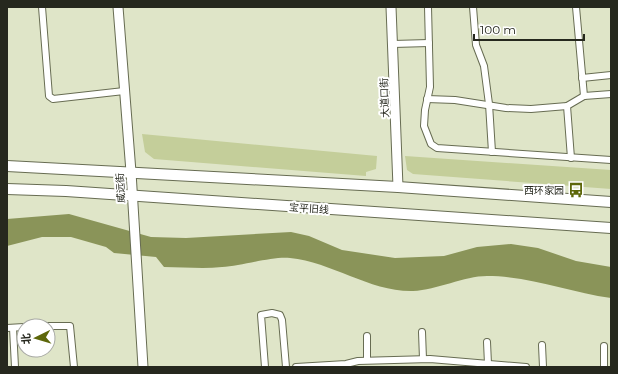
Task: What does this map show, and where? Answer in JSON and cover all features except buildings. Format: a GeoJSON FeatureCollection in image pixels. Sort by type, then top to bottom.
{"type":"FeatureCollection","features":[{"type":"Feature","properties":{"kind":"main road"},"geometry":{"type":"LineString","coordinates":[[7,166],[398,187],[611,202]]}},
{"type":"Feature","properties":{"kind":"main road","name":"宝平旧线"},"geometry":{"type":"LineString","coordinates":[[7,190],[132,196],[611,228]]}},
{"type":"Feature","properties":{"kind":"street"},"geometry":{"type":"LineString","coordinates":[[42,7],[49,96],[53,99],[124,91]]}},
{"type":"Feature","properties":{"kind":"street","name":"威远街"},"geometry":{"type":"LineString","coordinates":[[118,7],[131,172],[143,367]]}},
{"type":"Feature","properties":{"kind":"street","name":"大道口街"},"geometry":{"type":"LineString","coordinates":[[391,7],[398,187]]}},
{"type":"Feature","properties":{"kind":"street"},"geometry":{"type":"LineString","coordinates":[[428,7],[430,87],[424,126],[431,144],[437,148],[611,160]]}},
{"type":"Feature","properties":{"kind":"street"},"geometry":{"type":"LineString","coordinates":[[473,7],[476,45],[484,66],[490,104],[492,152]]}},
{"type":"Feature","properties":{"kind":"street"},"geometry":{"type":"LineString","coordinates":[[576,7],[584,96]]}},
{"type":"Feature","properties":{"kind":"street"},"geometry":{"type":"LineString","coordinates":[[393,44],[429,43]]}},
{"type":"Feature","properties":{"kind":"street"},"geometry":{"type":"LineString","coordinates":[[582,78],[611,75]]}},
{"type":"Feature","properties":{"kind":"street"},"geometry":{"type":"LineString","coordinates":[[427,99],[490,104],[506,108],[532,109],[567,106],[584,96],[611,94]]}},
{"type":"Feature","properties":{"kind":"street"},"geometry":{"type":"LineString","coordinates":[[567,106],[571,158]]}},
{"type":"Feature","properties":{"kind":"street"},"geometry":{"type":"LineString","coordinates":[[265,367],[261,315],[266,313],[280,315],[282,320],[286,367]]}},
{"type":"Feature","properties":{"kind":"street"},"geometry":{"type":"LineString","coordinates":[[56,326],[70,326],[74,367]]}},
{"type":"Feature","properties":{"kind":"street"},"geometry":{"type":"LineString","coordinates":[[10,328],[15,367]]}},
{"type":"Feature","properties":{"kind":"street"},"geometry":{"type":"LineString","coordinates":[[422,332],[423,359]]}},
{"type":"Feature","properties":{"kind":"street"},"geometry":{"type":"LineString","coordinates":[[367,336],[368,360]]}},
{"type":"Feature","properties":{"kind":"street"},"geometry":{"type":"LineString","coordinates":[[487,342],[488,364]]}},
{"type":"Feature","properties":{"kind":"street"},"geometry":{"type":"LineString","coordinates":[[542,345],[543,367]]}},
{"type":"Feature","properties":{"kind":"street"},"geometry":{"type":"LineString","coordinates":[[604,346],[604,367]]}},
{"type":"Feature","properties":{"kind":"street"},"geometry":{"type":"LineString","coordinates":[[296,367],[346,365],[368,360],[423,359],[473,365],[488,364],[526,367]]}},
{"type":"Feature","properties":{"kind":"shaded area"},"geometry":{"type":"Polygon","coordinates":[[[142,134],[377,156],[376,169],[366,172],[366,176],[154,159],[145,152],[142,134]]]}},
{"type":"Feature","properties":{"kind":"shaded area"},"geometry":{"type":"Polygon","coordinates":[[[405,156],[611,170],[611,189],[413,174],[407,170],[405,156]]]}},
{"type":"Feature","properties":{"kind":"shaded area"},"geometry":{"type":"Polygon","coordinates":[[[69,214],[151,237],[186,238],[291,232],[309,236],[342,250],[395,258],[444,256],[477,247],[511,244],[538,248],[576,261],[611,267],[611,298],[534,281],[487,276],[469,278],[422,290],[397,290],[366,282],[321,265],[290,258],[275,258],[215,268],[164,267],[156,257],[114,253],[106,247],[71,237],[42,237],[7,246],[7,219],[69,214]]]}},
{"type":"Feature","properties":{"kind":"place","name":"西环家园"},"geometry":{"type":"Point","coordinates":[576,190]}}]}
